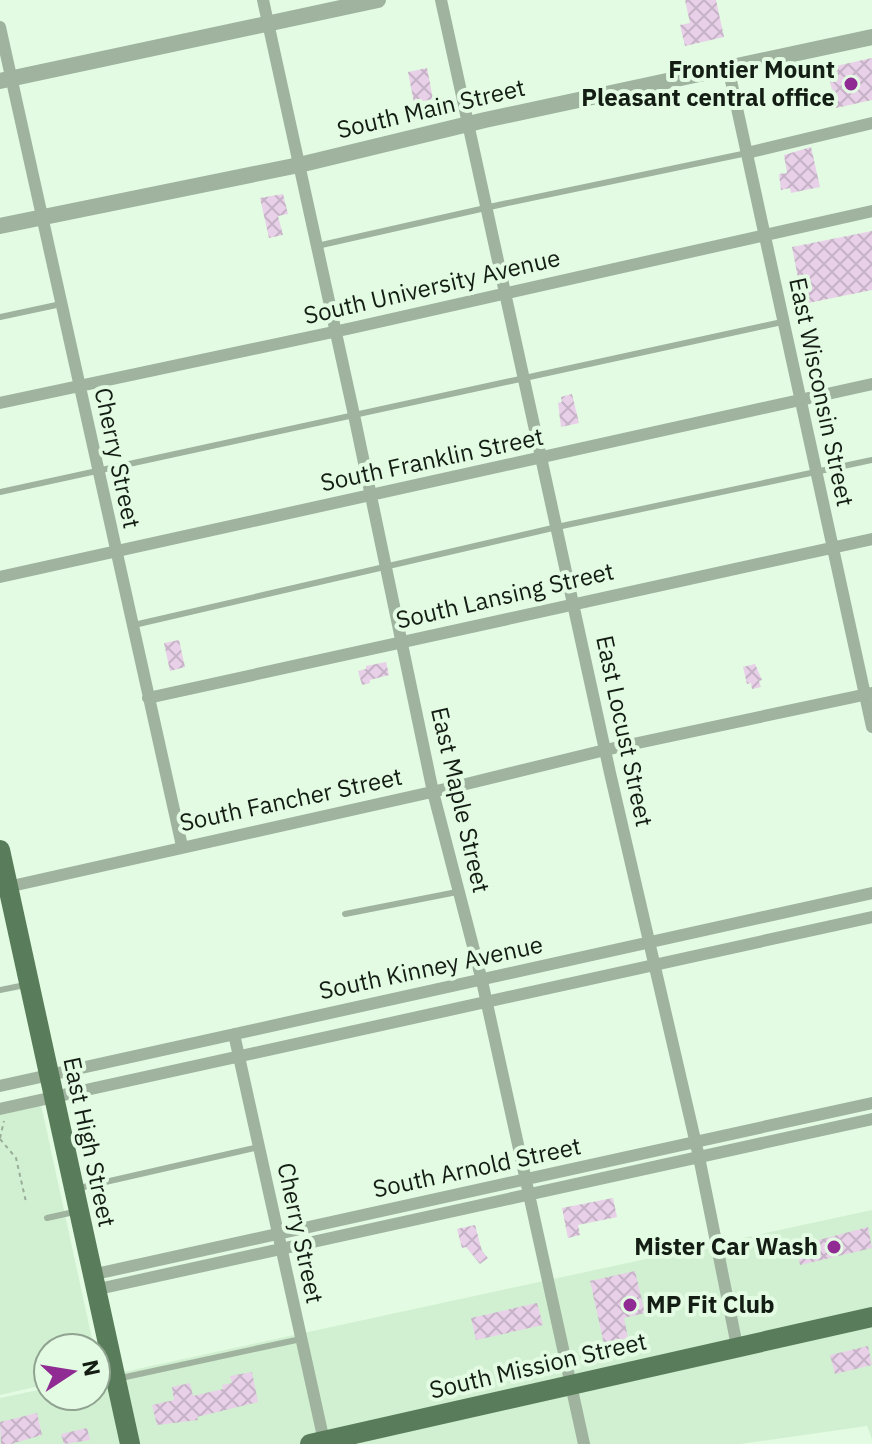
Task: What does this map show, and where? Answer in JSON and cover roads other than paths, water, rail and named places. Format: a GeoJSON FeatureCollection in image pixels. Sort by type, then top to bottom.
{"type":"FeatureCollection","features":[{"type":"Feature","properties":{"kind":"main road","name":"East High Street"},"geometry":{"type":"LineString","coordinates":[[0,850],[4,888],[130,1444]]}},
{"type":"Feature","properties":{"kind":"main road","name":"South Mission Street"},"geometry":{"type":"LineString","coordinates":[[317,1443],[872,1317]]}},
{"type":"Feature","properties":{"kind":"street","name":"East Maple Street"},"geometry":{"type":"LineString","coordinates":[[263,0],[433,792],[482,981],[584,1444]]}},
{"type":"Feature","properties":{"kind":"street"},"geometry":{"type":"LineString","coordinates":[[6,79],[378,0]]}},
{"type":"Feature","properties":{"kind":"street","name":"East Locust Street"},"geometry":{"type":"LineString","coordinates":[[441,0],[605,750],[699,1157],[737,1346]]}},
{"type":"Feature","properties":{"kind":"street","name":"Cherry Street"},"geometry":{"type":"LineString","coordinates":[[0,27],[6,79],[42,216],[182,846]]}},
{"type":"Feature","properties":{"kind":"street","name":"South Main Street"},"geometry":{"type":"LineString","coordinates":[[0,226],[299,165],[469,124],[872,37]]}},
{"type":"Feature","properties":{"kind":"street","name":"East Wisconsin Street"},"geometry":{"type":"LineString","coordinates":[[728,67],[832,548],[868,694],[872,727]]}},
{"type":"Feature","properties":{"kind":"street"},"geometry":{"type":"LineString","coordinates":[[747,153],[872,123]]}},
{"type":"Feature","properties":{"kind":"street","name":"South University Avenue"},"geometry":{"type":"LineString","coordinates":[[0,403],[872,211]]}},
{"type":"Feature","properties":{"kind":"street","name":"South Franklin Street"},"geometry":{"type":"LineString","coordinates":[[0,577],[872,384]]}},
{"type":"Feature","properties":{"kind":"street","name":"South Lansing Street"},"geometry":{"type":"LineString","coordinates":[[148,698],[872,539]]}},
{"type":"Feature","properties":{"kind":"street","name":"South Fancher Street"},"geometry":{"type":"LineString","coordinates":[[4,888],[433,792],[605,750],[868,694]]}},
{"type":"Feature","properties":{"kind":"street","name":"South Kinney Avenue"},"geometry":{"type":"LineString","coordinates":[[0,1086],[872,893]]}},
{"type":"Feature","properties":{"kind":"street","name":"South Kinney Avenue"},"geometry":{"type":"LineString","coordinates":[[2,1114],[52,1097],[872,917]]}},
{"type":"Feature","properties":{"kind":"street","name":"Cherry Street"},"geometry":{"type":"LineString","coordinates":[[234,1034],[283,1249],[317,1443]]}},
{"type":"Feature","properties":{"kind":"street","name":"South Arnold Street"},"geometry":{"type":"LineString","coordinates":[[93,1282],[279,1233],[872,1103]]}},
{"type":"Feature","properties":{"kind":"street","name":"South Arnold Street"},"geometry":{"type":"LineString","coordinates":[[93,1282],[283,1249],[872,1119]]}},
{"type":"Feature","properties":{"kind":"lane"},"geometry":{"type":"LineString","coordinates":[[316,246],[747,153]]}},
{"type":"Feature","properties":{"kind":"lane"},"geometry":{"type":"LineString","coordinates":[[0,317],[61,304]]}},
{"type":"Feature","properties":{"kind":"lane"},"geometry":{"type":"LineString","coordinates":[[0,492],[784,322]]}},
{"type":"Feature","properties":{"kind":"lane"},"geometry":{"type":"LineString","coordinates":[[131,625],[557,527],[872,460]]}},
{"type":"Feature","properties":{"kind":"lane"},"geometry":{"type":"LineString","coordinates":[[345,914],[457,892]]}},
{"type":"Feature","properties":{"kind":"lane"},"geometry":{"type":"LineString","coordinates":[[0,990],[28,984]]}},
{"type":"Feature","properties":{"kind":"lane"},"geometry":{"type":"LineString","coordinates":[[73,1189],[259,1147]]}},
{"type":"Feature","properties":{"kind":"lane"},"geometry":{"type":"LineString","coordinates":[[47,1218],[78,1212]]}},
{"type":"Feature","properties":{"kind":"lane"},"geometry":{"type":"LineString","coordinates":[[115,1379],[301,1339]]}},
{"type":"Feature","properties":{"kind":"place","name":"Frontier Mount Pleasant central office"},"geometry":{"type":"Point","coordinates":[851,84]}},
{"type":"Feature","properties":{"kind":"place","name":"Mister Car Wash"},"geometry":{"type":"Point","coordinates":[834,1247]}},
{"type":"Feature","properties":{"kind":"place","name":"MP Fit Club"},"geometry":{"type":"Point","coordinates":[630,1305]}}]}
